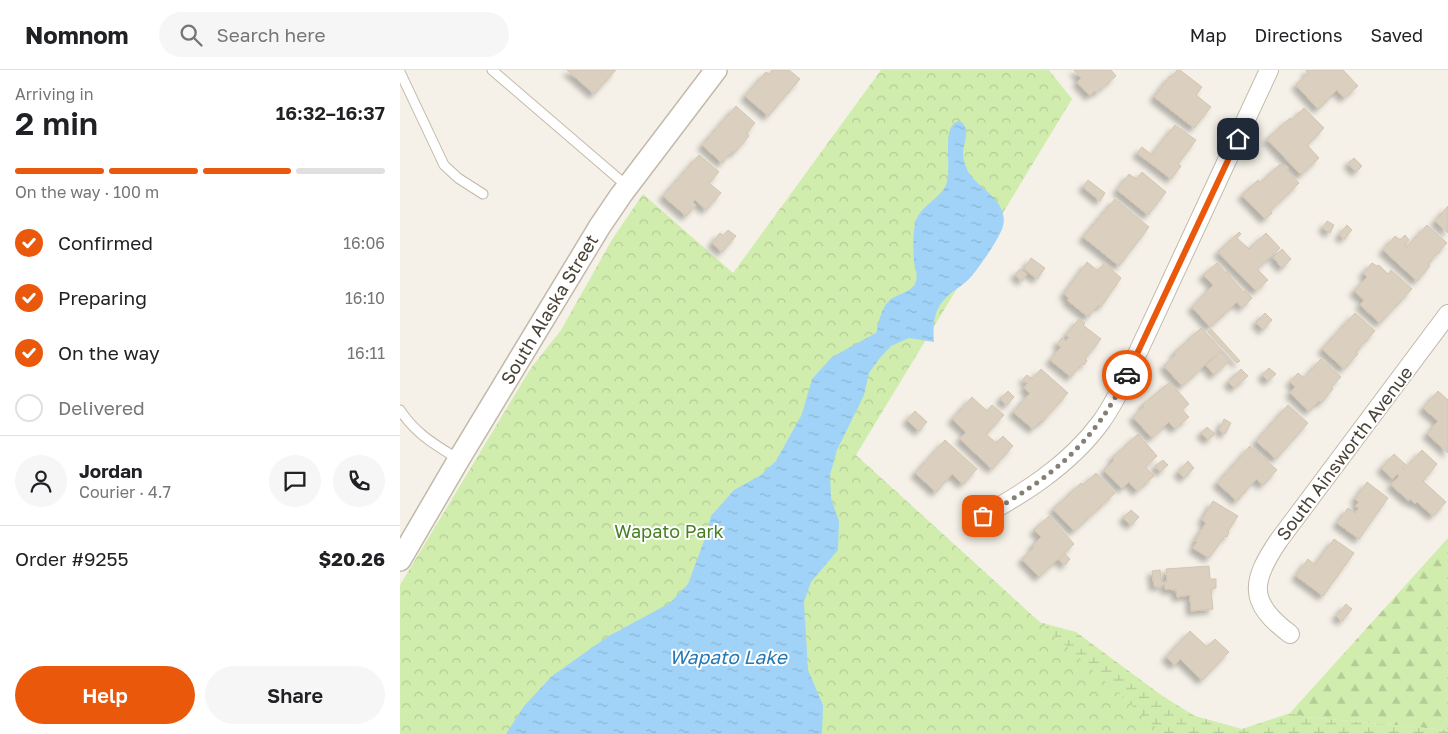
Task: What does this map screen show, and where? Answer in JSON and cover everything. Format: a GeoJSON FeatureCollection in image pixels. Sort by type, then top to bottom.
{"type":"FeatureCollection","features":[{"type":"Feature","properties":{"kind":"street","name":"South Alaska Street"},"geometry":{"type":"LineString","coordinates":[[400,560],[409,539],[600,226],[627,186],[716,70]]}},
{"type":"Feature","properties":{"kind":"street"},"geometry":{"type":"LineString","coordinates":[[974,521],[1015,498],[1050,473],[1090,436],[1110,409],[1137,356],[1269,70]]}},
{"type":"Feature","properties":{"kind":"street","name":"South Ainsworth Avenue"},"geometry":{"type":"LineString","coordinates":[[1290,634],[1268,615],[1259,599],[1258,579],[1269,555],[1448,314]]}},
{"type":"Feature","properties":{"kind":"lane"},"geometry":{"type":"LineString","coordinates":[[492,70],[627,186]]}},
{"type":"Feature","properties":{"kind":"lane"},"geometry":{"type":"LineString","coordinates":[[400,72],[444,165],[458,178],[483,194]]}},
{"type":"Feature","properties":{"kind":"lane"},"geometry":{"type":"LineString","coordinates":[[400,410],[410,425],[430,442],[459,459]]}},
{"type":"Feature","properties":{"kind":"green space","name":"Wapato Park"},"geometry":{"type":"Polygon","coordinates":[[[881,70],[1049,70],[1072,99],[856,455],[1163,734],[400,734],[400,585],[531,368],[561,330],[613,238],[643,194],[733,273],[881,70]]]}},
{"type":"Feature","properties":{"kind":"green space"},"geometry":{"type":"Polygon","coordinates":[[[1448,538],[1448,730],[1306,717],[1290,713],[1448,538]]]}},
{"type":"Feature","properties":{"kind":"green space"},"geometry":{"type":"Polygon","coordinates":[[[1039,622],[1076,632],[1164,697],[1195,716],[1242,729],[1290,713],[1306,717],[1448,730],[1448,734],[1122,734],[1039,622]]]}},
{"type":"Feature","properties":{"kind":"water","name":"Wapato Lake"},"geometry":{"type":"Polygon","coordinates":[[[959,121],[963,124],[966,131],[963,152],[969,174],[996,200],[1003,214],[1004,222],[993,246],[972,276],[940,305],[935,318],[934,342],[909,338],[891,346],[879,359],[869,373],[864,395],[837,450],[830,475],[831,498],[839,521],[838,550],[811,582],[804,602],[808,670],[823,705],[822,734],[506,734],[524,706],[552,676],[607,637],[670,603],[688,584],[711,516],[734,490],[761,475],[776,461],[802,414],[812,379],[832,357],[876,333],[886,304],[892,298],[912,288],[917,277],[913,253],[915,224],[921,212],[939,195],[946,185],[948,178],[948,139],[953,124],[959,121]]]}},
{"type":"Feature","properties":{"kind":"building"},"geometry":{"type":"Polygon","coordinates":[[[567,70],[616,70],[594,94],[567,70]]]}},
{"type":"Feature","properties":{"kind":"building"},"geometry":{"type":"Polygon","coordinates":[[[772,70],[789,70],[800,79],[768,116],[745,96],[766,72],[769,74],[772,70]]]}},
{"type":"Feature","properties":{"kind":"building"},"geometry":{"type":"Polygon","coordinates":[[[1074,70],[1111,70],[1116,76],[1090,96],[1077,82],[1081,78],[1074,70]]]}},
{"type":"Feature","properties":{"kind":"building"},"geometry":{"type":"Polygon","coordinates":[[[1177,70],[1180,70],[1202,87],[1196,95],[1211,107],[1194,128],[1154,97],[1177,70]]]}},
{"type":"Feature","properties":{"kind":"building"},"geometry":{"type":"Polygon","coordinates":[[[1307,70],[1343,70],[1358,86],[1344,98],[1337,90],[1318,109],[1296,85],[1308,74],[1307,70]]]}},
{"type":"Feature","properties":{"kind":"building"},"geometry":{"type":"Polygon","coordinates":[[[736,106],[755,123],[747,133],[749,136],[722,163],[702,145],[736,106]]]}},
{"type":"Feature","properties":{"kind":"building"},"geometry":{"type":"Polygon","coordinates":[[[1304,108],[1324,128],[1307,145],[1319,158],[1301,175],[1267,139],[1304,108]]]}},
{"type":"Feature","properties":{"kind":"building"},"geometry":{"type":"Polygon","coordinates":[[[1175,125],[1196,140],[1178,164],[1181,166],[1171,179],[1137,153],[1142,147],[1152,155],[1175,125]]]}},
{"type":"Feature","properties":{"kind":"building"},"geometry":{"type":"Polygon","coordinates":[[[699,155],[719,172],[709,183],[721,193],[706,210],[695,200],[693,202],[696,205],[686,216],[663,196],[699,155]]]}},
{"type":"Feature","properties":{"kind":"building"},"geometry":{"type":"Polygon","coordinates":[[[1354,158],[1362,166],[1356,172],[1348,163],[1354,158]]]}},
{"type":"Feature","properties":{"kind":"building"},"geometry":{"type":"Polygon","coordinates":[[[1280,164],[1283,167],[1286,165],[1289,168],[1287,170],[1299,183],[1270,211],[1272,213],[1265,219],[1242,195],[1258,180],[1260,183],[1280,164]]]}},
{"type":"Feature","properties":{"kind":"building"},"geometry":{"type":"Polygon","coordinates":[[[1142,172],[1166,192],[1148,215],[1117,190],[1129,174],[1136,179],[1142,172]]]}},
{"type":"Feature","properties":{"kind":"building"},"geometry":{"type":"Polygon","coordinates":[[[1088,180],[1105,193],[1100,201],[1083,187],[1088,180]]]}},
{"type":"Feature","properties":{"kind":"building"},"geometry":{"type":"Polygon","coordinates":[[[1115,199],[1149,227],[1119,266],[1083,237],[1115,199]]]}},
{"type":"Feature","properties":{"kind":"building"},"geometry":{"type":"Polygon","coordinates":[[[1448,206],[1448,233],[1435,221],[1448,206]]]}},
{"type":"Feature","properties":{"kind":"building"},"geometry":{"type":"Polygon","coordinates":[[[1327,221],[1334,225],[1330,233],[1323,228],[1327,221]]]}},
{"type":"Feature","properties":{"kind":"building"},"geometry":{"type":"Polygon","coordinates":[[[1347,225],[1352,230],[1344,239],[1339,235],[1347,225]]]}},
{"type":"Feature","properties":{"kind":"building"},"geometry":{"type":"Polygon","coordinates":[[[1427,225],[1447,243],[1428,264],[1430,266],[1417,281],[1383,250],[1395,236],[1400,240],[1405,235],[1409,240],[1405,245],[1407,247],[1427,225]]]}},
{"type":"Feature","properties":{"kind":"building"},"geometry":{"type":"Polygon","coordinates":[[[728,230],[736,236],[722,252],[712,243],[720,233],[723,236],[728,230]]]}},
{"type":"Feature","properties":{"kind":"building"},"geometry":{"type":"Polygon","coordinates":[[[1239,232],[1241,234],[1237,238],[1249,249],[1266,233],[1280,248],[1257,269],[1268,280],[1256,291],[1218,252],[1239,232]]]}},
{"type":"Feature","properties":{"kind":"building"},"geometry":{"type":"Polygon","coordinates":[[[1282,249],[1291,259],[1282,268],[1273,257],[1282,249]]]}},
{"type":"Feature","properties":{"kind":"building"},"geometry":{"type":"Polygon","coordinates":[[[1031,258],[1045,268],[1037,279],[1024,269],[1031,258]]]}},
{"type":"Feature","properties":{"kind":"building"},"geometry":{"type":"Polygon","coordinates":[[[1087,262],[1098,271],[1104,263],[1121,278],[1101,307],[1098,305],[1088,317],[1067,300],[1069,298],[1064,294],[1087,262]]]}},
{"type":"Feature","properties":{"kind":"building"},"geometry":{"type":"Polygon","coordinates":[[[1217,263],[1252,298],[1242,308],[1237,302],[1210,327],[1192,307],[1213,285],[1203,275],[1217,263]]]}},
{"type":"Feature","properties":{"kind":"building"},"geometry":{"type":"Polygon","coordinates":[[[1372,263],[1377,266],[1379,265],[1388,274],[1391,270],[1412,289],[1380,323],[1360,305],[1364,300],[1354,291],[1367,277],[1363,273],[1372,263]]]}},
{"type":"Feature","properties":{"kind":"building"},"geometry":{"type":"Polygon","coordinates":[[[1020,269],[1027,274],[1022,281],[1015,275],[1020,269]]]}},
{"type":"Feature","properties":{"kind":"building"},"geometry":{"type":"Polygon","coordinates":[[[1265,313],[1272,320],[1263,330],[1256,322],[1265,313]]]}},
{"type":"Feature","properties":{"kind":"building"},"geometry":{"type":"Polygon","coordinates":[[[1355,313],[1375,331],[1344,369],[1322,349],[1355,313]]]}},
{"type":"Feature","properties":{"kind":"building"},"geometry":{"type":"Polygon","coordinates":[[[1079,319],[1085,323],[1083,325],[1101,339],[1085,359],[1087,361],[1084,365],[1082,363],[1071,377],[1050,360],[1061,347],[1057,344],[1062,338],[1066,341],[1069,337],[1066,335],[1079,319]]]}},
{"type":"Feature","properties":{"kind":"building"},"geometry":{"type":"Polygon","coordinates":[[[1201,328],[1221,350],[1182,386],[1164,366],[1176,355],[1174,353],[1201,328]]]}},
{"type":"Feature","properties":{"kind":"building"},"geometry":{"type":"Polygon","coordinates":[[[1211,329],[1240,361],[1237,363],[1208,332],[1211,329]]]}},
{"type":"Feature","properties":{"kind":"building"},"geometry":{"type":"Polygon","coordinates":[[[1221,352],[1229,361],[1214,375],[1206,365],[1221,352]]]}},
{"type":"Feature","properties":{"kind":"building"},"geometry":{"type":"Polygon","coordinates":[[[1321,359],[1341,377],[1331,387],[1333,389],[1321,403],[1319,401],[1309,411],[1290,393],[1295,387],[1290,382],[1298,373],[1304,378],[1321,359]]]}},
{"type":"Feature","properties":{"kind":"building"},"geometry":{"type":"Polygon","coordinates":[[[1269,368],[1276,374],[1268,381],[1262,375],[1269,368]]]}},
{"type":"Feature","properties":{"kind":"building"},"geometry":{"type":"Polygon","coordinates":[[[1041,369],[1068,393],[1042,422],[1033,429],[1013,412],[1030,393],[1024,388],[1028,383],[1023,379],[1027,375],[1032,379],[1041,369]]]}},
{"type":"Feature","properties":{"kind":"building"},"geometry":{"type":"Polygon","coordinates":[[[1241,369],[1248,376],[1234,388],[1228,382],[1241,369]]]}},
{"type":"Feature","properties":{"kind":"building"},"geometry":{"type":"Polygon","coordinates":[[[1170,382],[1189,404],[1182,410],[1189,417],[1175,429],[1169,422],[1152,438],[1133,417],[1144,407],[1142,405],[1170,382]]]}},
{"type":"Feature","properties":{"kind":"building"},"geometry":{"type":"Polygon","coordinates":[[[1008,391],[1014,397],[1007,405],[1000,399],[1008,391]]]}},
{"type":"Feature","properties":{"kind":"building"},"geometry":{"type":"Polygon","coordinates":[[[1438,391],[1448,400],[1448,453],[1427,434],[1438,421],[1423,408],[1438,391]]]}},
{"type":"Feature","properties":{"kind":"building"},"geometry":{"type":"Polygon","coordinates":[[[972,397],[987,411],[992,405],[1004,415],[986,434],[996,443],[1003,436],[1013,446],[992,469],[960,439],[966,432],[952,419],[972,397]]]}},
{"type":"Feature","properties":{"kind":"building"},"geometry":{"type":"Polygon","coordinates":[[[1288,405],[1308,423],[1276,459],[1256,441],[1288,405]]]}},
{"type":"Feature","properties":{"kind":"building"},"geometry":{"type":"Polygon","coordinates":[[[915,411],[927,422],[919,431],[907,420],[915,411]]]}},
{"type":"Feature","properties":{"kind":"building"},"geometry":{"type":"Polygon","coordinates":[[[1224,419],[1231,423],[1225,434],[1219,430],[1224,419]]]}},
{"type":"Feature","properties":{"kind":"building"},"geometry":{"type":"Polygon","coordinates":[[[1207,427],[1215,434],[1208,440],[1201,433],[1207,427]]]}},
{"type":"Feature","properties":{"kind":"building"},"geometry":{"type":"Polygon","coordinates":[[[1138,434],[1157,456],[1145,467],[1154,476],[1137,491],[1129,482],[1122,489],[1104,470],[1114,460],[1112,458],[1138,434]]]}},
{"type":"Feature","properties":{"kind":"building"},"geometry":{"type":"Polygon","coordinates":[[[945,440],[977,469],[963,484],[952,474],[936,492],[915,473],[945,440]]]}},
{"type":"Feature","properties":{"kind":"building"},"geometry":{"type":"Polygon","coordinates":[[[1250,446],[1277,470],[1263,485],[1256,479],[1237,501],[1217,483],[1250,446]]]}},
{"type":"Feature","properties":{"kind":"building"},"geometry":{"type":"Polygon","coordinates":[[[1422,450],[1437,464],[1423,481],[1446,502],[1433,516],[1417,502],[1415,504],[1410,499],[1409,501],[1391,485],[1399,476],[1397,474],[1393,479],[1381,468],[1394,454],[1406,465],[1403,468],[1404,470],[1422,450]]]}},
{"type":"Feature","properties":{"kind":"building"},"geometry":{"type":"Polygon","coordinates":[[[1163,460],[1168,465],[1160,472],[1155,466],[1163,460]]]}},
{"type":"Feature","properties":{"kind":"building"},"geometry":{"type":"Polygon","coordinates":[[[1188,461],[1194,468],[1184,478],[1178,472],[1188,461]]]}},
{"type":"Feature","properties":{"kind":"building"},"geometry":{"type":"Polygon","coordinates":[[[1096,473],[1115,493],[1074,531],[1053,509],[1081,483],[1083,485],[1096,473]]]}},
{"type":"Feature","properties":{"kind":"building"},"geometry":{"type":"Polygon","coordinates":[[[1367,482],[1388,498],[1359,539],[1337,523],[1348,508],[1355,513],[1359,508],[1355,506],[1359,502],[1355,499],[1367,482]]]}},
{"type":"Feature","properties":{"kind":"building"},"geometry":{"type":"Polygon","coordinates":[[[1213,501],[1238,516],[1228,531],[1227,537],[1225,536],[1209,558],[1193,548],[1206,523],[1202,520],[1213,501]]]}},
{"type":"Feature","properties":{"kind":"building"},"geometry":{"type":"Polygon","coordinates":[[[1131,510],[1139,517],[1131,525],[1123,518],[1131,510]]]}},
{"type":"Feature","properties":{"kind":"building"},"geometry":{"type":"Polygon","coordinates":[[[1049,516],[1074,544],[1039,577],[1022,559],[1034,548],[1032,546],[1041,537],[1034,530],[1049,516]]]}},
{"type":"Feature","properties":{"kind":"building"},"geometry":{"type":"Polygon","coordinates":[[[1334,539],[1354,553],[1323,596],[1296,576],[1308,559],[1315,565],[1334,539]]]}},
{"type":"Feature","properties":{"kind":"building"},"geometry":{"type":"Polygon","coordinates":[[[1065,554],[1070,559],[1065,565],[1059,560],[1065,554]]]}},
{"type":"Feature","properties":{"kind":"building"},"geometry":{"type":"Polygon","coordinates":[[[1209,566],[1210,579],[1216,579],[1216,588],[1211,589],[1213,609],[1191,611],[1190,595],[1177,597],[1176,590],[1165,589],[1164,582],[1167,582],[1166,569],[1209,566]]]}},
{"type":"Feature","properties":{"kind":"building"},"geometry":{"type":"Polygon","coordinates":[[[1160,570],[1162,586],[1154,586],[1152,571],[1160,570]]]}},
{"type":"Feature","properties":{"kind":"building"},"geometry":{"type":"Polygon","coordinates":[[[1346,604],[1352,609],[1342,621],[1336,616],[1346,604]]]}},
{"type":"Feature","properties":{"kind":"building"},"geometry":{"type":"Polygon","coordinates":[[[1190,631],[1207,647],[1215,639],[1229,652],[1202,680],[1180,659],[1175,665],[1166,657],[1190,631]]]}},
{"type":"Feature","properties":{"kind":"way so far"},"geometry":{"type":"LineString","coordinates":[[983,516],[1015,498],[1068,458],[1101,422],[1110,409],[1127,375]]}},
{"type":"Feature","properties":{"kind":"route"},"geometry":{"type":"LineString","coordinates":[[1127,375],[1238,139]]}}]}
